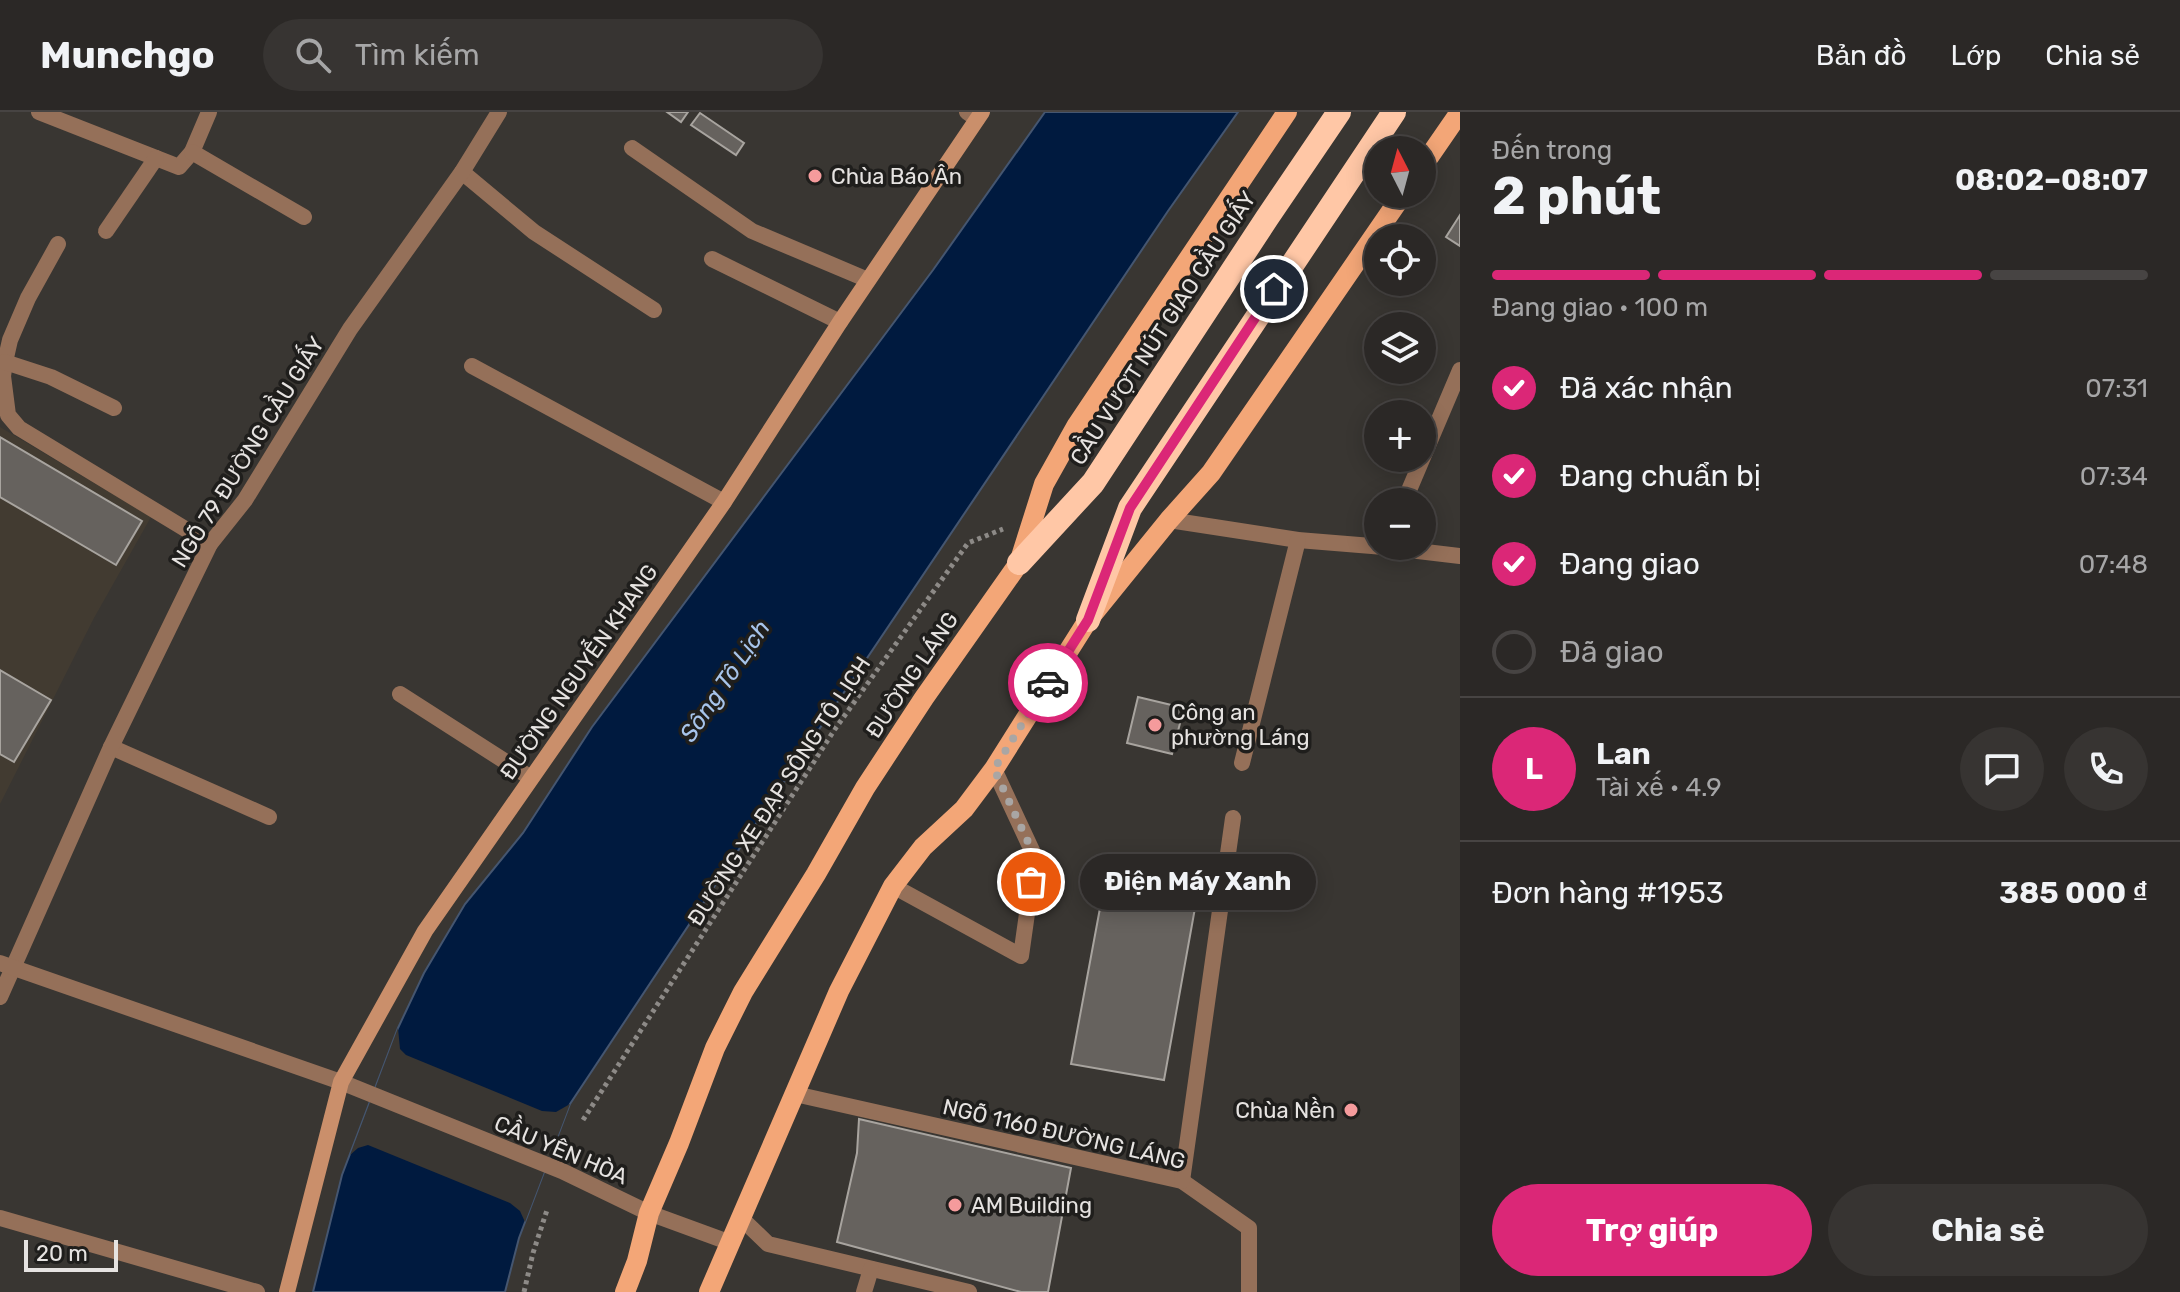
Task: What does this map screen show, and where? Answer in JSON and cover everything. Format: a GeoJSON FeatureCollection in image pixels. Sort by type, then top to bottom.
{"type":"FeatureCollection","features":[{"type":"Feature","properties":{"kind":"highway","name":"CẦU VƯỢT NÚT GIAO CẦU GIẤY"},"geometry":{"type":"LineString","coordinates":[[1019,563],[1093,483],[1339,112]]}},
{"type":"Feature","properties":{"kind":"highway"},"geometry":{"type":"LineString","coordinates":[[1088,620],[1130,508],[1394,112]]}},
{"type":"Feature","properties":{"kind":"main road","name":"ĐƯỜNG LÁNG"},"geometry":{"type":"LineString","coordinates":[[625,1292],[637,1261],[649,1213],[715,1048],[743,992],[865,788],[1019,563],[1044,484],[1077,425],[1287,112]]}},
{"type":"Feature","properties":{"kind":"main road"},"geometry":{"type":"LineString","coordinates":[[1436,147],[1460,112]]}},
{"type":"Feature","properties":{"kind":"main road","name":"ĐƯỜNG NGUYỄN KHANG"},"geometry":{"type":"LineString","coordinates":[[287,1292],[341,1082],[425,931],[724,502],[975,114]]}},
{"type":"Feature","properties":{"kind":"main road"},"geometry":{"type":"LineString","coordinates":[[709,1292],[839,991],[893,886],[923,847],[964,809],[994,769],[1088,620],[1211,473],[1393,208]]}},
{"type":"Feature","properties":{"kind":"street"},"geometry":{"type":"LineString","coordinates":[[39,112],[179,167],[192,152],[209,112]]}},
{"type":"Feature","properties":{"kind":"street","name":"NGÕ 79 ĐƯỜNG CẦU GIẤY"},"geometry":{"type":"LineString","coordinates":[[0,997],[7,966],[210,544],[245,500],[350,329],[462,172],[499,112]]}},
{"type":"Feature","properties":{"kind":"street"},"geometry":{"type":"LineString","coordinates":[[632,148],[752,231],[868,280]]}},
{"type":"Feature","properties":{"kind":"street"},"geometry":{"type":"LineString","coordinates":[[192,152],[304,217]]}},
{"type":"Feature","properties":{"kind":"street"},"geometry":{"type":"LineString","coordinates":[[106,231],[156,158]]}},
{"type":"Feature","properties":{"kind":"street"},"geometry":{"type":"LineString","coordinates":[[462,172],[534,232],[654,310]]}},
{"type":"Feature","properties":{"kind":"street"},"geometry":{"type":"LineString","coordinates":[[58,244],[5,338],[3,376],[8,415],[19,428],[210,544]]}},
{"type":"Feature","properties":{"kind":"street"},"geometry":{"type":"LineString","coordinates":[[712,259],[840,322]]}},
{"type":"Feature","properties":{"kind":"street"},"geometry":{"type":"LineString","coordinates":[[5,362],[51,377],[114,408]]}},
{"type":"Feature","properties":{"kind":"street"},"geometry":{"type":"LineString","coordinates":[[472,366],[724,502]]}},
{"type":"Feature","properties":{"kind":"street"},"geometry":{"type":"LineString","coordinates":[[1410,488],[1460,370]]}},
{"type":"Feature","properties":{"kind":"street"},"geometry":{"type":"LineString","coordinates":[[1169,520],[1298,540],[1364,545]]}},
{"type":"Feature","properties":{"kind":"street"},"geometry":{"type":"LineString","coordinates":[[1242,763],[1298,540]]}},
{"type":"Feature","properties":{"kind":"street"},"geometry":{"type":"LineString","coordinates":[[1436,553],[1460,556]]}},
{"type":"Feature","properties":{"kind":"street"},"geometry":{"type":"LineString","coordinates":[[400,694],[531,778]]}},
{"type":"Feature","properties":{"kind":"street"},"geometry":{"type":"LineString","coordinates":[[111,747],[269,817]]}},
{"type":"Feature","properties":{"kind":"street"},"geometry":{"type":"LineString","coordinates":[[893,886],[1021,956],[1035,857],[994,769]]}},
{"type":"Feature","properties":{"kind":"street"},"geometry":{"type":"LineString","coordinates":[[1182,1181],[1233,818]]}},
{"type":"Feature","properties":{"kind":"street","name":"CẦU YÊN HÒA"},"geometry":{"type":"LineString","coordinates":[[7,966],[341,1082],[547,1165],[649,1213],[731,1243]]}},
{"type":"Feature","properties":{"kind":"street","name":"NGÕ 1160 ĐƯỜNG LÁNG"},"geometry":{"type":"LineString","coordinates":[[795,1094],[1182,1181],[1249,1228],[1249,1292]]}},
{"type":"Feature","properties":{"kind":"street"},"geometry":{"type":"LineString","coordinates":[[0,1218],[257,1292]]}},
{"type":"Feature","properties":{"kind":"street"},"geometry":{"type":"LineString","coordinates":[[741,1218],[768,1244],[969,1292]]}},
{"type":"Feature","properties":{"kind":"street"},"geometry":{"type":"LineString","coordinates":[[864,1292],[871,1269]]}},
{"type":"Feature","properties":{"kind":"path","name":"ĐƯỜNG XE ĐẠP SÔNG TÔ LỊCH"},"geometry":{"type":"LineString","coordinates":[[583,1120],[835,729],[968,543],[1034,516]]}},
{"type":"Feature","properties":{"kind":"path"},"geometry":{"type":"LineString","coordinates":[[524,1292],[547,1210]]}},
{"type":"Feature","properties":{"kind":"shaded area"},"geometry":{"type":"Polygon","coordinates":[[[0,427],[151,517],[94,618],[0,804],[0,427]]]}},
{"type":"Feature","properties":{"kind":"water","name":"Sông Tô Lịch"},"geometry":{"type":"Polygon","coordinates":[[[1045,112],[1238,112],[1168,211],[570,1104],[519,1238],[505,1292],[313,1292],[342,1175],[398,1028],[424,973],[465,904],[523,833],[592,727],[933,270],[1045,112]]]}},
{"type":"Feature","properties":{"kind":"pier"},"geometry":{"type":"Polygon","coordinates":[[[398,1028],[400,1049],[406,1055],[542,1111],[556,1112],[570,1104],[525,1222],[520,1211],[510,1203],[368,1145],[350,1155],[398,1028]]]}},
{"type":"Feature","properties":{"kind":"building"},"geometry":{"type":"Polygon","coordinates":[[[667,112],[688,112],[681,122],[667,112]]]}},
{"type":"Feature","properties":{"kind":"building"},"geometry":{"type":"Polygon","coordinates":[[[700,113],[744,143],[736,155],[691,125],[700,113]]]}},
{"type":"Feature","properties":{"kind":"building"},"geometry":{"type":"Polygon","coordinates":[[[1460,215],[1460,246],[1446,237],[1460,215]]]}},
{"type":"Feature","properties":{"kind":"building"},"geometry":{"type":"Polygon","coordinates":[[[0,437],[142,521],[116,565],[0,497],[0,437]]]}},
{"type":"Feature","properties":{"kind":"building"},"geometry":{"type":"Polygon","coordinates":[[[0,670],[51,700],[14,762],[0,754],[0,670]]]}},
{"type":"Feature","properties":{"kind":"building","name":"Công an phường Láng"},"geometry":{"type":"Polygon","coordinates":[[[1138,697],[1184,708],[1172,754],[1127,743],[1138,697]]]}},
{"type":"Feature","properties":{"kind":"building"},"geometry":{"type":"Polygon","coordinates":[[[1103,892],[1195,908],[1164,1080],[1071,1064],[1103,892]]]}},
{"type":"Feature","properties":{"kind":"building","name":"AM Building"},"geometry":{"type":"Polygon","coordinates":[[[859,1119],[1071,1168],[1048,1292],[1021,1292],[837,1242],[857,1153],[859,1119]]]}},
{"type":"Feature","properties":{"kind":"way so far"},"geometry":{"type":"LineString","coordinates":[[1031,882],[1035,857],[994,769],[1048,683]]}},
{"type":"Feature","properties":{"kind":"place","name":"Chùa Báo Ân"},"geometry":{"type":"Point","coordinates":[815,176]}},
{"type":"Feature","properties":{"kind":"place","name":"Công an phường Láng"},"geometry":{"type":"Point","coordinates":[1155,725]}},
{"type":"Feature","properties":{"kind":"place","name":"Điện Máy Xanh"},"geometry":{"type":"Point","coordinates":[1031,882]}},
{"type":"Feature","properties":{"kind":"place","name":"Chùa Nền"},"geometry":{"type":"Point","coordinates":[1351,1110]}},
{"type":"Feature","properties":{"kind":"place","name":"AM Building"},"geometry":{"type":"Point","coordinates":[955,1205]}},
{"type":"Feature","properties":{"kind":"route"},"geometry":{"type":"LineString","coordinates":[[1048,683],[1088,620],[1130,508],[1274,289]]}}]}
